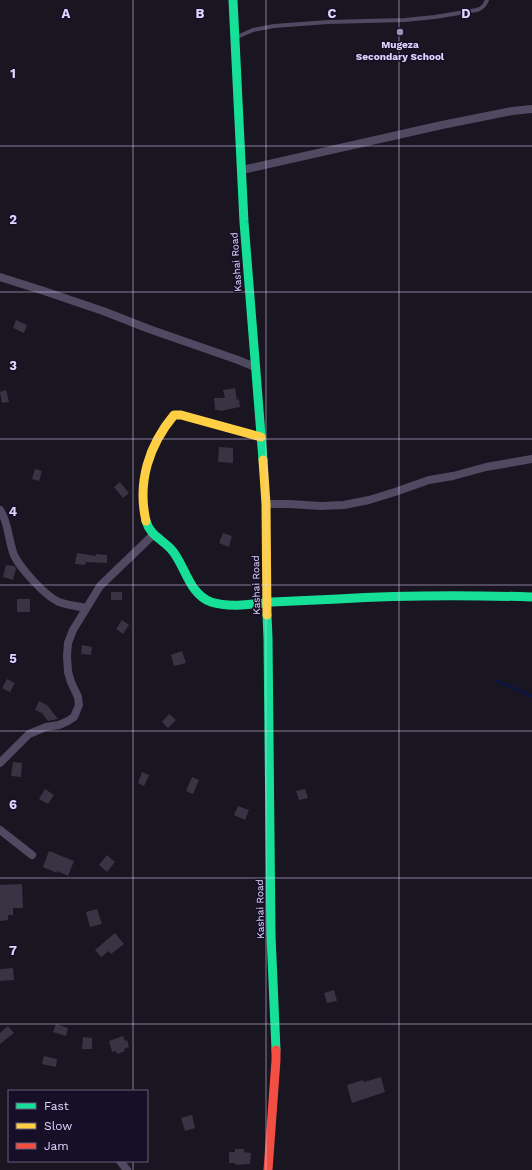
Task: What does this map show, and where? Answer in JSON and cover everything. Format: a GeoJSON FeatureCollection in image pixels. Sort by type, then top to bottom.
{"type":"FeatureCollection","features":[{"type":"Feature","properties":{"kind":"street","name":"Kashai Road"},"geometry":{"type":"LineString","coordinates":[[233,0],[244,222],[266,504],[266,603],[268,638],[272,935],[276,1060],[268,1170]]}},
{"type":"Feature","properties":{"kind":"street"},"geometry":{"type":"LineString","coordinates":[[242,170],[442,125],[532,109]]}},
{"type":"Feature","properties":{"kind":"street"},"geometry":{"type":"LineString","coordinates":[[0,277],[44,290],[103,311],[149,330],[255,367]]}},
{"type":"Feature","properties":{"kind":"street"},"geometry":{"type":"LineString","coordinates":[[261,437],[181,415],[174,415],[162,431],[151,453],[142,490],[144,510],[148,527],[153,535],[162,541],[175,554],[196,589],[210,602],[221,604],[266,603],[392,596],[532,597]]}},
{"type":"Feature","properties":{"kind":"street"},"geometry":{"type":"LineString","coordinates":[[266,504],[321,506],[344,505],[369,500],[429,480],[453,476],[486,467],[532,459]]}},
{"type":"Feature","properties":{"kind":"street"},"geometry":{"type":"LineString","coordinates":[[0,510],[5,518],[14,555],[22,567],[51,597],[60,602],[86,608]]}},
{"type":"Feature","properties":{"kind":"street"},"geometry":{"type":"LineString","coordinates":[[0,763],[29,734],[46,727],[59,725],[74,717],[79,705],[76,692],[68,672],[67,656],[68,643],[73,630],[100,586],[153,535]]}},
{"type":"Feature","properties":{"kind":"street"},"geometry":{"type":"LineString","coordinates":[[0,830],[32,855]]}},
{"type":"Feature","properties":{"kind":"lane"},"geometry":{"type":"LineString","coordinates":[[235,38],[253,30],[274,26],[328,22],[405,20],[435,17],[477,10],[482,8],[487,0]]}},
{"type":"Feature","properties":{"kind":"building"},"geometry":{"type":"Polygon","coordinates":[[[16,320],[27,325],[24,333],[13,328],[16,320]]]}},
{"type":"Feature","properties":{"kind":"building"},"geometry":{"type":"Polygon","coordinates":[[[235,388],[240,407],[220,411],[215,410],[214,398],[225,398],[223,390],[235,388]]]}},
{"type":"Feature","properties":{"kind":"building"},"geometry":{"type":"Polygon","coordinates":[[[6,390],[9,402],[2,403],[0,392],[6,390]]]}},
{"type":"Feature","properties":{"kind":"building"},"geometry":{"type":"Polygon","coordinates":[[[219,447],[233,448],[233,463],[218,462],[219,447]]]}},
{"type":"Feature","properties":{"kind":"building"},"geometry":{"type":"Polygon","coordinates":[[[35,469],[42,471],[39,481],[32,479],[35,469]]]}},
{"type":"Feature","properties":{"kind":"building"},"geometry":{"type":"Polygon","coordinates":[[[120,482],[129,493],[123,498],[114,487],[120,482]]]}},
{"type":"Feature","properties":{"kind":"building"},"geometry":{"type":"Polygon","coordinates":[[[223,533],[232,536],[229,547],[219,543],[223,533]]]}},
{"type":"Feature","properties":{"kind":"building"},"geometry":{"type":"Polygon","coordinates":[[[77,553],[96,556],[96,554],[107,555],[107,563],[86,562],[85,565],[75,564],[77,553]]]}},
{"type":"Feature","properties":{"kind":"building"},"geometry":{"type":"Polygon","coordinates":[[[6,565],[15,566],[16,568],[13,580],[3,577],[6,565]]]}},
{"type":"Feature","properties":{"kind":"building"},"geometry":{"type":"Polygon","coordinates":[[[111,592],[122,592],[122,600],[111,600],[111,592]]]}},
{"type":"Feature","properties":{"kind":"building"},"geometry":{"type":"Polygon","coordinates":[[[17,599],[30,599],[30,612],[17,612],[17,599]]]}},
{"type":"Feature","properties":{"kind":"building"},"geometry":{"type":"Polygon","coordinates":[[[122,620],[129,625],[123,634],[116,629],[122,620]]]}},
{"type":"Feature","properties":{"kind":"building"},"geometry":{"type":"Polygon","coordinates":[[[82,645],[92,647],[91,655],[81,654],[82,645]]]}},
{"type":"Feature","properties":{"kind":"building"},"geometry":{"type":"Polygon","coordinates":[[[182,651],[186,663],[174,666],[171,655],[182,651]]]}},
{"type":"Feature","properties":{"kind":"building"},"geometry":{"type":"Polygon","coordinates":[[[7,679],[15,683],[10,692],[2,688],[7,679]]]}},
{"type":"Feature","properties":{"kind":"building"},"geometry":{"type":"Polygon","coordinates":[[[39,701],[47,705],[58,719],[48,721],[42,713],[35,710],[39,701]]]}},
{"type":"Feature","properties":{"kind":"building"},"geometry":{"type":"Polygon","coordinates":[[[169,714],[176,720],[168,728],[162,722],[169,714]]]}},
{"type":"Feature","properties":{"kind":"building"},"geometry":{"type":"Polygon","coordinates":[[[13,762],[22,763],[21,777],[11,776],[13,762]]]}},
{"type":"Feature","properties":{"kind":"building"},"geometry":{"type":"Polygon","coordinates":[[[142,772],[149,775],[144,786],[138,783],[142,772]]]}},
{"type":"Feature","properties":{"kind":"building"},"geometry":{"type":"Polygon","coordinates":[[[192,777],[199,780],[193,794],[186,791],[192,777]]]}},
{"type":"Feature","properties":{"kind":"building"},"geometry":{"type":"Polygon","coordinates":[[[45,789],[54,795],[48,804],[39,799],[45,789]]]}},
{"type":"Feature","properties":{"kind":"building"},"geometry":{"type":"Polygon","coordinates":[[[305,789],[308,798],[299,800],[296,791],[305,789]]]}},
{"type":"Feature","properties":{"kind":"building"},"geometry":{"type":"Polygon","coordinates":[[[238,806],[249,810],[245,820],[234,815],[238,806]]]}},
{"type":"Feature","properties":{"kind":"building"},"geometry":{"type":"Polygon","coordinates":[[[49,851],[74,861],[68,876],[43,867],[49,851]]]}},
{"type":"Feature","properties":{"kind":"building"},"geometry":{"type":"Polygon","coordinates":[[[107,855],[115,862],[107,872],[99,865],[107,855]]]}},
{"type":"Feature","properties":{"kind":"building"},"geometry":{"type":"Polygon","coordinates":[[[22,884],[23,908],[13,908],[13,915],[8,915],[8,920],[0,921],[0,885],[22,884]]]}},
{"type":"Feature","properties":{"kind":"building"},"geometry":{"type":"Polygon","coordinates":[[[97,909],[102,924],[90,927],[86,912],[97,909]]]}},
{"type":"Feature","properties":{"kind":"building"},"geometry":{"type":"Polygon","coordinates":[[[115,933],[124,944],[111,954],[109,951],[101,957],[95,950],[115,933]]]}},
{"type":"Feature","properties":{"kind":"building"},"geometry":{"type":"Polygon","coordinates":[[[13,968],[14,980],[0,981],[0,969],[13,968]]]}},
{"type":"Feature","properties":{"kind":"building"},"geometry":{"type":"Polygon","coordinates":[[[334,990],[337,1001],[327,1003],[324,993],[334,990]]]}},
{"type":"Feature","properties":{"kind":"building"},"geometry":{"type":"Polygon","coordinates":[[[56,1024],[68,1028],[66,1036],[53,1032],[56,1024]]]}},
{"type":"Feature","properties":{"kind":"building"},"geometry":{"type":"Polygon","coordinates":[[[8,1026],[14,1033],[0,1044],[0,1033],[8,1026]]]}},
{"type":"Feature","properties":{"kind":"building"},"geometry":{"type":"Polygon","coordinates":[[[123,1036],[125,1041],[127,1040],[129,1047],[124,1049],[125,1051],[117,1054],[116,1051],[112,1052],[109,1041],[123,1036]]]}},
{"type":"Feature","properties":{"kind":"building"},"geometry":{"type":"Polygon","coordinates":[[[83,1037],[92,1038],[92,1049],[82,1049],[83,1037]]]}},
{"type":"Feature","properties":{"kind":"building"},"geometry":{"type":"Polygon","coordinates":[[[44,1056],[57,1059],[56,1067],[42,1064],[44,1056]]]}},
{"type":"Feature","properties":{"kind":"building"},"geometry":{"type":"Polygon","coordinates":[[[381,1077],[385,1092],[352,1103],[347,1085],[363,1080],[364,1082],[381,1077]]]}},
{"type":"Feature","properties":{"kind":"building"},"geometry":{"type":"Polygon","coordinates":[[[192,1115],[195,1128],[185,1131],[181,1118],[192,1115]]]}},
{"type":"Feature","properties":{"kind":"building"},"geometry":{"type":"Polygon","coordinates":[[[235,1149],[244,1149],[244,1152],[251,1153],[250,1164],[235,1165],[235,1163],[229,1163],[229,1152],[235,1152],[235,1149]]]}},
{"type":"Feature","properties":{"kind":"waterway"},"geometry":{"type":"LineString","coordinates":[[495,680],[532,696]]}},
{"type":"Feature","properties":{"kind":"traffic: fast"},"geometry":{"type":"LineString","coordinates":[[233,0],[244,222],[263,460]]}},
{"type":"Feature","properties":{"kind":"traffic: fast"},"geometry":{"type":"LineString","coordinates":[[146,521],[150,530],[175,554],[197,592],[203,598],[218,604],[242,605],[272,602],[411,596],[532,597]]}},
{"type":"Feature","properties":{"kind":"traffic: fast"},"geometry":{"type":"LineString","coordinates":[[267,615],[271,935],[276,1050]]}},
{"type":"Feature","properties":{"kind":"traffic: slow"},"geometry":{"type":"LineString","coordinates":[[146,521],[143,492],[147,465],[158,439],[174,415],[181,415],[261,437]]}},
{"type":"Feature","properties":{"kind":"traffic: slow"},"geometry":{"type":"LineString","coordinates":[[263,460],[266,504],[267,615]]}},
{"type":"Feature","properties":{"kind":"traffic: jam"},"geometry":{"type":"LineString","coordinates":[[268,1170],[276,1050]]}},
{"type":"Feature","properties":{"kind":"place","name":"Mugeza Secondary School"},"geometry":{"type":"Point","coordinates":[400,32]}}]}
